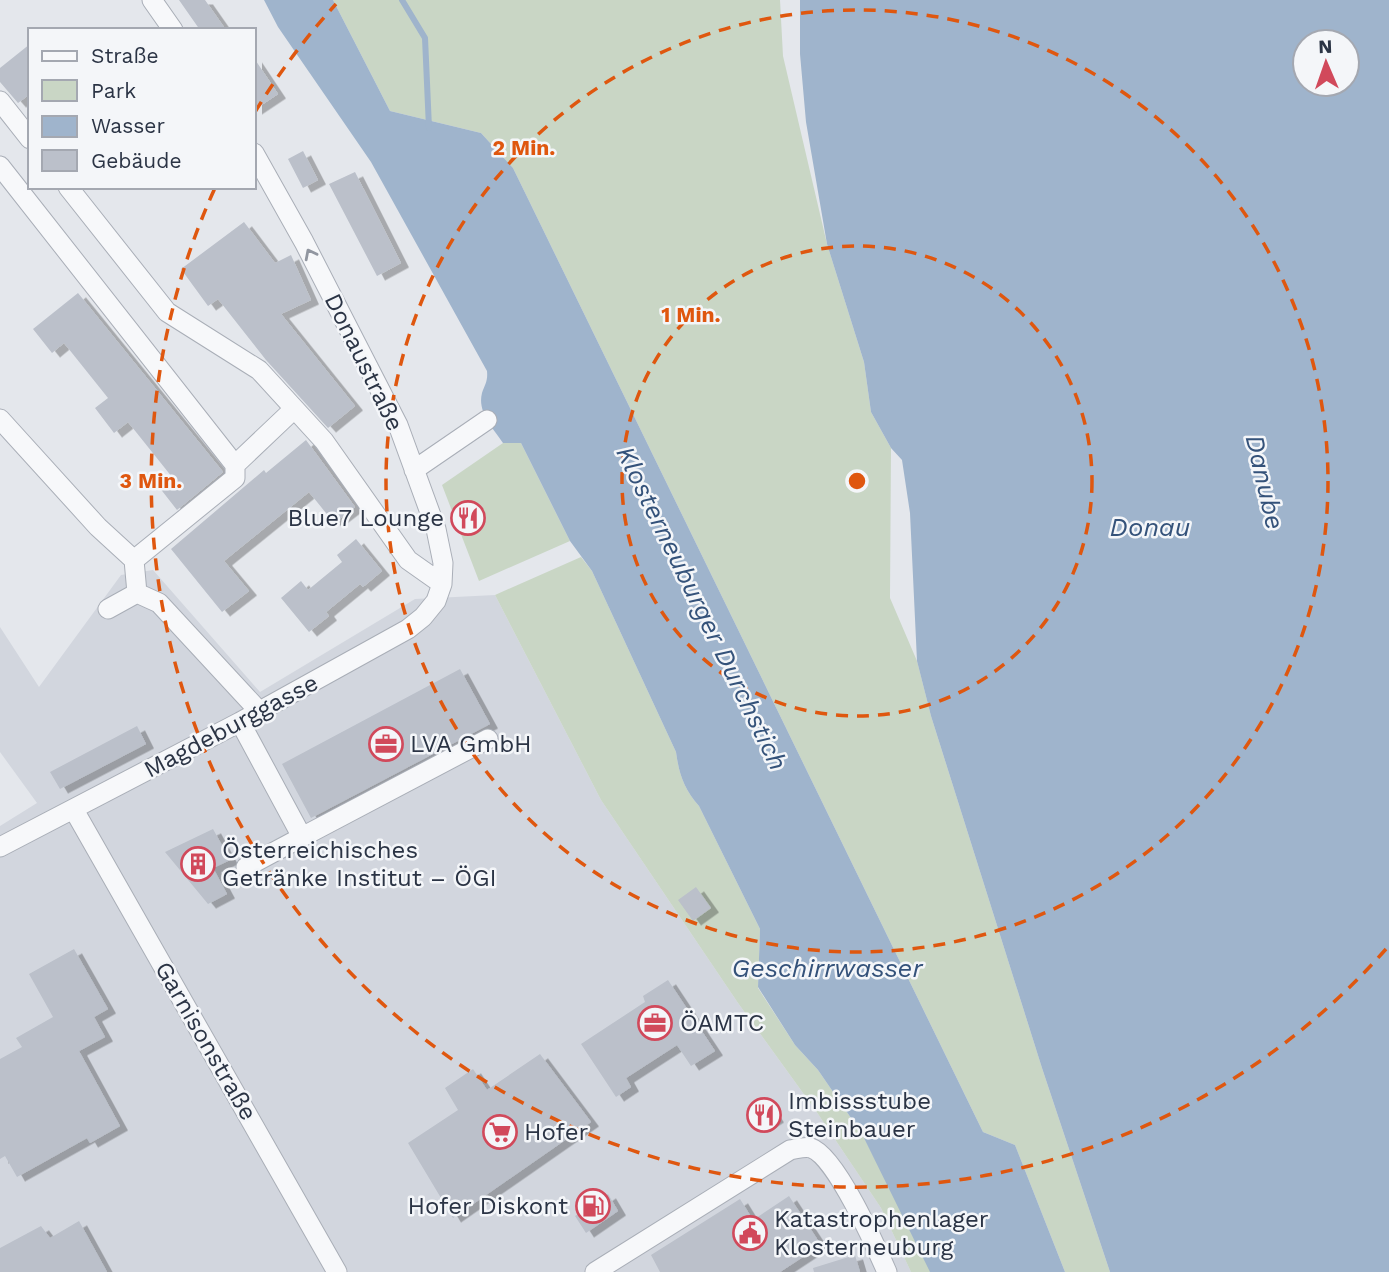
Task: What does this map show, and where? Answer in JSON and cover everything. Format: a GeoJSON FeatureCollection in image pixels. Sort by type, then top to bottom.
{"type":"FeatureCollection","features":[{"type":"Feature","properties":{"kind":"street"},"geometry":{"type":"LineString","coordinates":[[152,0],[172,28]]}},
{"type":"Feature","properties":{"kind":"street"},"geometry":{"type":"LineString","coordinates":[[0,101],[28,136]]}},
{"type":"Feature","properties":{"kind":"street","name":"Donaustraße"},"geometry":{"type":"LineString","coordinates":[[256,157],[304,242],[398,425],[440,542],[442,584]]}},
{"type":"Feature","properties":{"kind":"street"},"geometry":{"type":"LineString","coordinates":[[0,166],[235,465],[235,478],[134,560]]}},
{"type":"Feature","properties":{"kind":"street"},"geometry":{"type":"LineString","coordinates":[[70,189],[167,312],[259,370],[324,441],[408,559],[442,584]]}},
{"type":"Feature","properties":{"kind":"street"},"geometry":{"type":"LineString","coordinates":[[235,465],[294,409]]}},
{"type":"Feature","properties":{"kind":"street"},"geometry":{"type":"LineString","coordinates":[[0,419],[98,527],[134,560],[137,593]]}},
{"type":"Feature","properties":{"kind":"street"},"geometry":{"type":"LineString","coordinates":[[414,470],[487,420]]}},
{"type":"Feature","properties":{"kind":"street","name":"Magdeburggasse"},"geometry":{"type":"LineString","coordinates":[[0,847],[240,722],[408,629],[423,617],[436,601],[442,584]]}},
{"type":"Feature","properties":{"kind":"street"},"geometry":{"type":"LineString","coordinates":[[108,609],[137,593]]}},
{"type":"Feature","properties":{"kind":"street"},"geometry":{"type":"LineString","coordinates":[[137,593],[159,603],[259,711]]}},
{"type":"Feature","properties":{"kind":"street"},"geometry":{"type":"LineString","coordinates":[[240,722],[302,837]]}},
{"type":"Feature","properties":{"kind":"street"},"geometry":{"type":"LineString","coordinates":[[246,867],[488,739]]}},
{"type":"Feature","properties":{"kind":"street","name":"Garnisonstraße"},"geometry":{"type":"LineString","coordinates":[[74,810],[337,1272]]}},
{"type":"Feature","properties":{"kind":"street"},"geometry":{"type":"LineString","coordinates":[[595,1272],[790,1150],[803,1147],[822,1155],[849,1194],[887,1272]]}},
{"type":"Feature","properties":{"kind":"shaded area"},"geometry":{"type":"Polygon","coordinates":[[[153,570],[260,692],[415,599],[495,595],[601,800],[881,1208],[911,1272],[0,1272],[0,826],[37,803],[0,752],[0,627],[39,687],[121,575],[153,570]]]}},
{"type":"Feature","properties":{"kind":"green space"},"geometry":{"type":"Polygon","coordinates":[[[333,0],[780,0],[783,56],[827,244],[864,362],[871,412],[891,448],[890,598],[917,661],[931,716],[1042,1068],[1110,1272],[1065,1272],[1015,1145],[983,1132],[513,168],[481,133],[390,111],[333,0]]]}},
{"type":"Feature","properties":{"kind":"green space"},"geometry":{"type":"Polygon","coordinates":[[[503,443],[521,443],[570,541],[479,581],[442,485],[503,443]]]}},
{"type":"Feature","properties":{"kind":"green space"},"geometry":{"type":"Polygon","coordinates":[[[581,557],[592,571],[676,752],[686,787],[699,806],[760,929],[758,988],[795,1045],[818,1070],[862,1134],[934,1272],[911,1272],[881,1208],[601,800],[495,595],[581,557]]]}},
{"type":"Feature","properties":{"kind":"water","name":"Geschirrwasser"},"geometry":{"type":"Polygon","coordinates":[[[264,0],[333,0],[390,111],[481,133],[513,168],[983,1132],[1015,1145],[1065,1272],[930,1272],[862,1134],[818,1070],[795,1045],[758,987],[760,929],[699,806],[686,787],[676,752],[592,571],[570,541],[521,443],[503,443],[487,420],[481,400],[487,371],[371,162],[278,27],[264,0]]]}},
{"type":"Feature","properties":{"kind":"water","name":"Donau"},"geometry":{"type":"Polygon","coordinates":[[[800,0],[1389,0],[1389,1272],[1110,1272],[1042,1068],[931,716],[917,661],[910,513],[902,460],[891,448],[871,412],[864,362],[827,244],[806,122],[800,54],[800,0]]]}},
{"type":"Feature","properties":{"kind":"building"},"geometry":{"type":"Polygon","coordinates":[[[179,0],[205,0],[225,28],[199,28],[179,0]]]}},
{"type":"Feature","properties":{"kind":"building"},"geometry":{"type":"Polygon","coordinates":[[[28,46],[28,96],[18,103],[0,82],[0,68],[28,46]]]}},
{"type":"Feature","properties":{"kind":"building"},"geometry":{"type":"Polygon","coordinates":[[[256,61],[278,94],[256,109],[256,61]]]}},
{"type":"Feature","properties":{"kind":"building"},"geometry":{"type":"Polygon","coordinates":[[[303,151],[318,180],[303,188],[288,159],[303,151]]]}},
{"type":"Feature","properties":{"kind":"building"},"geometry":{"type":"Polygon","coordinates":[[[355,172],[401,263],[377,276],[329,184],[355,172]]]}},
{"type":"Feature","properties":{"kind":"building"},"geometry":{"type":"Polygon","coordinates":[[[244,222],[275,263],[291,255],[311,300],[281,314],[355,406],[328,428],[266,360],[218,299],[208,306],[181,269],[244,222]]]}},
{"type":"Feature","properties":{"kind":"building"},"geometry":{"type":"Polygon","coordinates":[[[78,293],[223,472],[177,510],[159,487],[172,477],[128,422],[114,433],[95,408],[108,398],[64,343],[52,353],[33,329],[78,293]]]}},
{"type":"Feature","properties":{"kind":"building"},"geometry":{"type":"Polygon","coordinates":[[[306,440],[355,507],[334,523],[309,492],[224,561],[249,591],[222,612],[171,549],[264,470],[266,473],[306,440]]]}},
{"type":"Feature","properties":{"kind":"building"},"geometry":{"type":"Polygon","coordinates":[[[356,539],[382,571],[363,587],[360,584],[326,612],[329,616],[309,632],[281,598],[301,581],[308,590],[342,562],[337,555],[356,539]]]}},
{"type":"Feature","properties":{"kind":"building","name":"LVA GmbH"},"geometry":{"type":"Polygon","coordinates":[[[460,669],[490,724],[311,818],[282,764],[460,669]]]}},
{"type":"Feature","properties":{"kind":"building"},"geometry":{"type":"Polygon","coordinates":[[[137,726],[146,744],[60,789],[50,772],[137,726]]]}},
{"type":"Feature","properties":{"kind":"building","name":"Österreichisches Getränke Institut – ÖGI"},"geometry":{"type":"Polygon","coordinates":[[[213,829],[230,860],[213,868],[227,894],[208,904],[165,852],[213,829]]]}},
{"type":"Feature","properties":{"kind":"building"},"geometry":{"type":"Polygon","coordinates":[[[696,887],[711,908],[693,921],[678,900],[696,887]]]}},
{"type":"Feature","properties":{"kind":"building"},"geometry":{"type":"Polygon","coordinates":[[[74,949],[108,1009],[94,1017],[105,1037],[79,1051],[120,1126],[90,1143],[87,1138],[17,1177],[5,1156],[0,1159],[0,1059],[22,1047],[16,1038],[53,1017],[29,974],[74,949]]]}},
{"type":"Feature","properties":{"kind":"building","name":"ÖAMTC"},"geometry":{"type":"Polygon","coordinates":[[[668,980],[715,1051],[691,1066],[677,1045],[626,1078],[631,1087],[616,1097],[581,1044],[645,1002],[643,996],[668,980]]]}},
{"type":"Feature","properties":{"kind":"building","name":"Hofer"},"geometry":{"type":"Polygon","coordinates":[[[540,1054],[591,1122],[453,1218],[408,1143],[458,1110],[445,1088],[473,1069],[487,1090],[540,1054]]]}},
{"type":"Feature","properties":{"kind":"building","name":"Imbissstube Steinbauer"},"geometry":{"type":"Polygon","coordinates":[[[766,1103],[776,1118],[762,1127],[752,1113],[766,1103]]]}},
{"type":"Feature","properties":{"kind":"building"},"geometry":{"type":"Polygon","coordinates":[[[608,1194],[618,1211],[586,1233],[575,1216],[608,1194]]]}},
{"type":"Feature","properties":{"kind":"building","name":"Katastrophenlager Klosterneuburg"},"geometry":{"type":"Polygon","coordinates":[[[789,1196],[821,1245],[780,1272],[660,1272],[651,1255],[740,1199],[753,1220],[789,1196]]]}},
{"type":"Feature","properties":{"kind":"building"},"geometry":{"type":"Polygon","coordinates":[[[79,1221],[107,1272],[0,1272],[0,1248],[41,1226],[50,1238],[79,1221]]]}},
{"type":"Feature","properties":{"kind":"building"},"geometry":{"type":"Polygon","coordinates":[[[855,1255],[860,1272],[814,1272],[813,1268],[855,1255]]]}},
{"type":"Feature","properties":{"kind":"waterway"},"geometry":{"type":"LineString","coordinates":[[402,0],[425,38],[429,128]]}},
{"type":"Feature","properties":{"kind":"place","name":"Blue7 Lounge"},"geometry":{"type":"Point","coordinates":[468,518]}},
{"type":"Feature","properties":{"kind":"place","name":"LVA GmbH"},"geometry":{"type":"Point","coordinates":[386,744]}},
{"type":"Feature","properties":{"kind":"place","name":"Österreichisches Getränke Institut – ÖGI"},"geometry":{"type":"Point","coordinates":[198,864]}},
{"type":"Feature","properties":{"kind":"place","name":"ÖAMTC"},"geometry":{"type":"Point","coordinates":[655,1023]}},
{"type":"Feature","properties":{"kind":"place","name":"Imbissstube Steinbauer"},"geometry":{"type":"Point","coordinates":[764,1115]}},
{"type":"Feature","properties":{"kind":"place","name":"Hofer"},"geometry":{"type":"Point","coordinates":[500,1132]}},
{"type":"Feature","properties":{"kind":"place","name":"Hofer Diskont"},"geometry":{"type":"Point","coordinates":[593,1206]}},
{"type":"Feature","properties":{"kind":"place","name":"Katastrophenlager Klosterneuburg"},"geometry":{"type":"Point","coordinates":[750,1233]}},
{"type":"Feature","properties":{"kind":"water label","name":"Danube"},"geometry":{"type":"Point","coordinates":[1265,482]}},
{"type":"Feature","properties":{"kind":"water label","name":"Klosterneuburger Durchstich"},"geometry":{"type":"Point","coordinates":[702,608]}}]}
